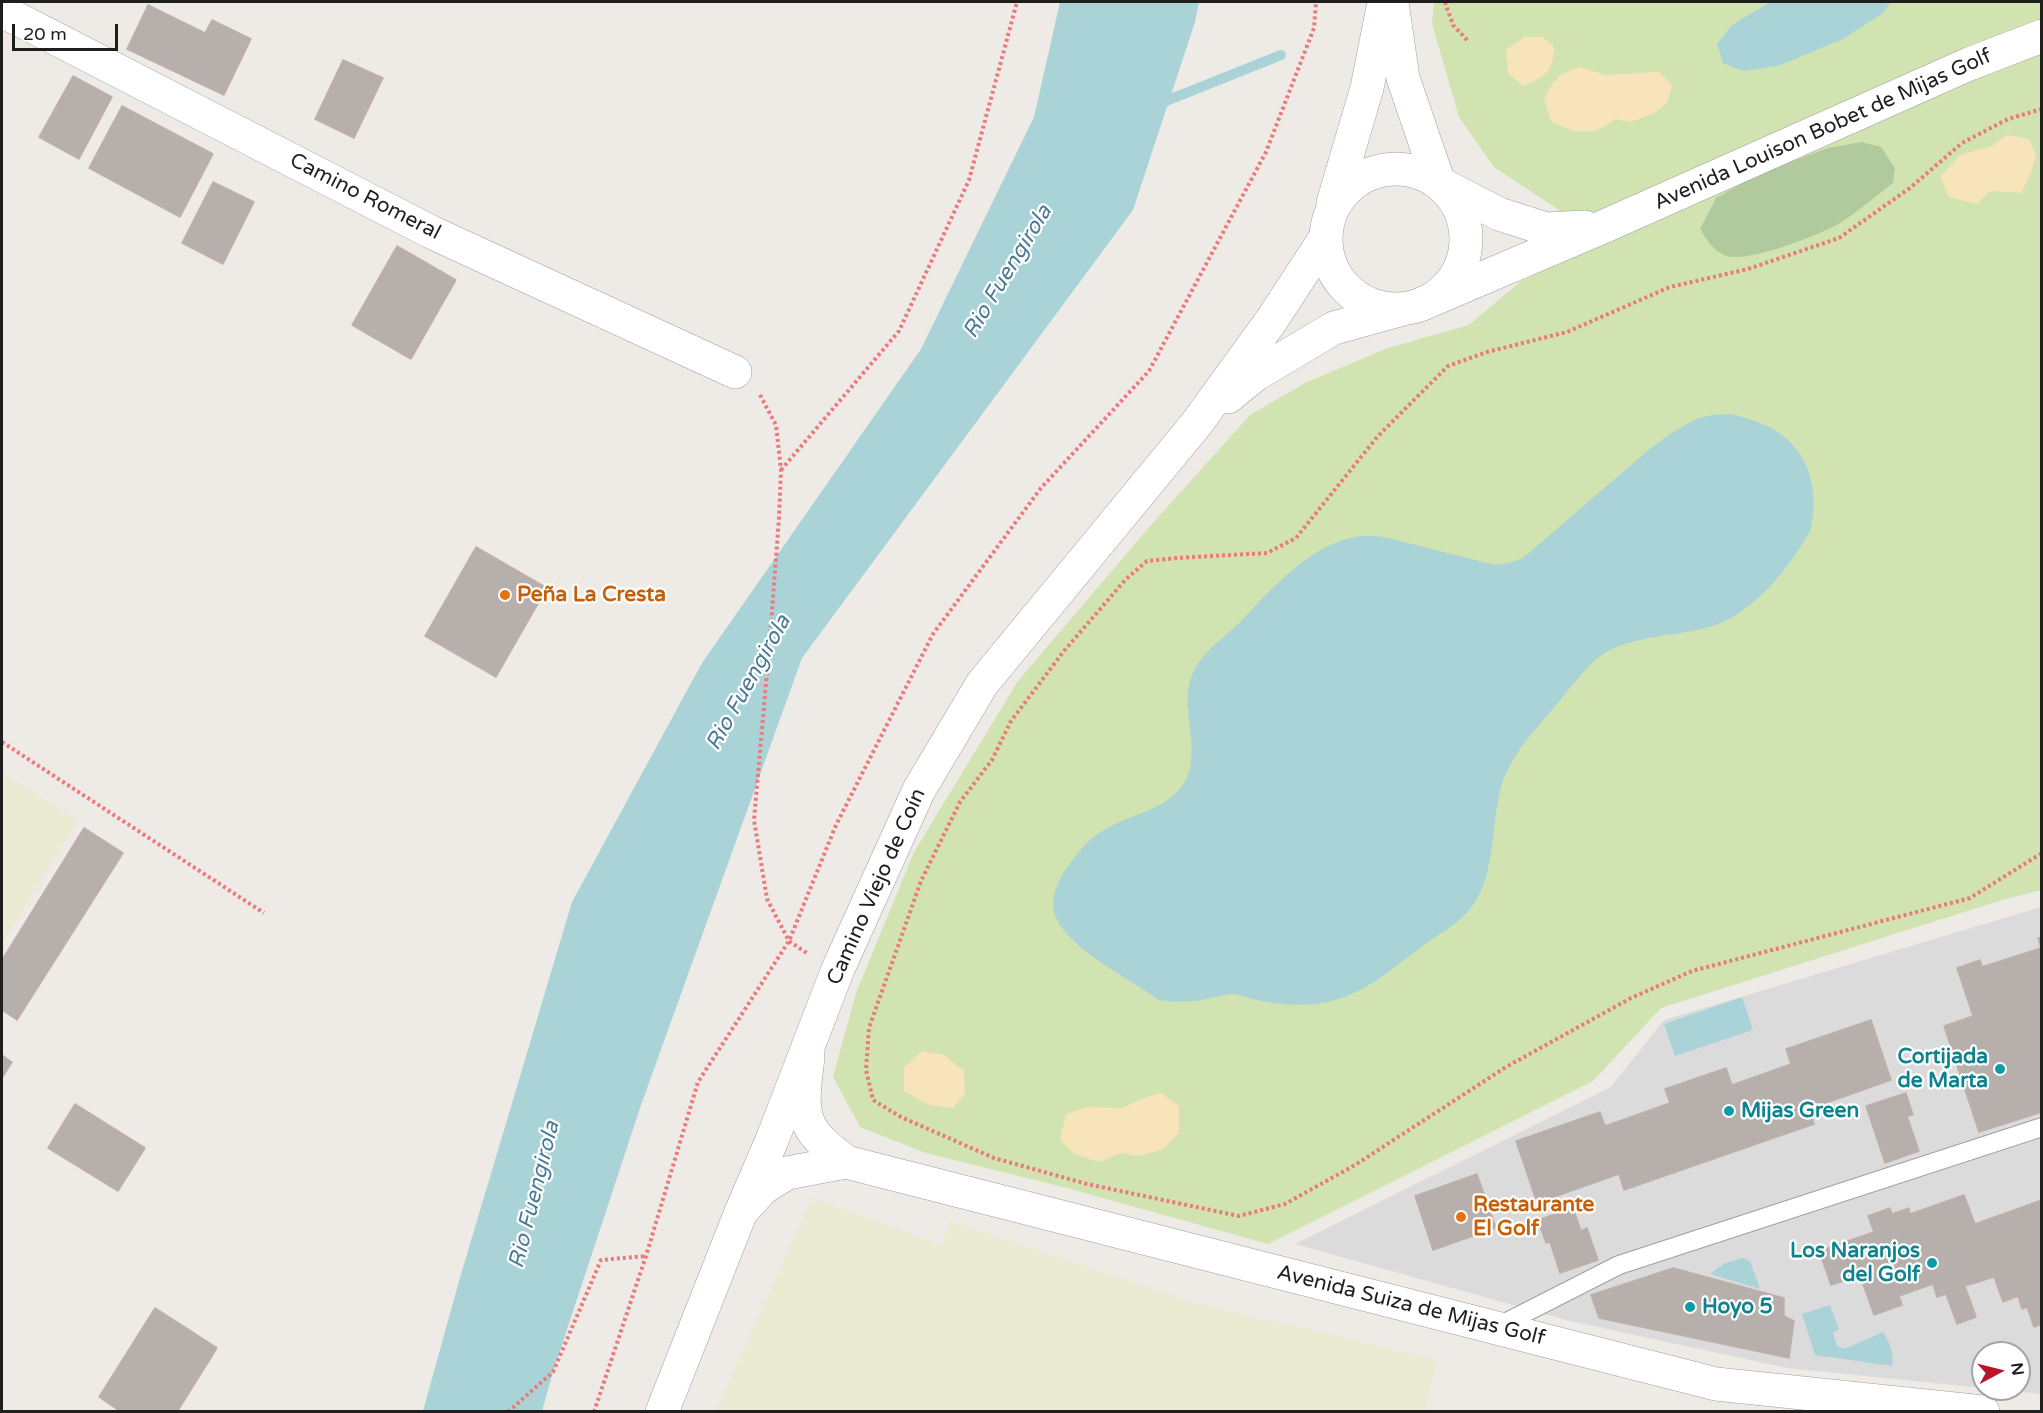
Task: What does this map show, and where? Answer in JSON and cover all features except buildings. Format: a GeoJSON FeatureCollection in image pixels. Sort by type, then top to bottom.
{"type":"FeatureCollection","features":[{"type":"Feature","properties":{"kind":"street","name":"Camino Viejo de Coín"},"geometry":{"type":"LineString","coordinates":[[662,1412],[838,969],[919,790],[982,684],[1197,423],[1271,321],[1328,226],[1367,88],[1384,2]]}},
{"type":"Feature","properties":{"kind":"street"},"geometry":{"type":"LineString","coordinates":[[1392,2],[1403,78],[1442,185],[1458,207],[1465,229],[1465,253],[1456,274],[1442,292],[1411,307],[1377,307],[1356,297],[1339,281],[1329,260],[1328,226],[1342,194],[1359,179],[1380,170],[1403,169],[1425,175],[1442,185]]}},
{"type":"Feature","properties":{"kind":"street","name":"Camino Romeral"},"geometry":{"type":"LineString","coordinates":[[2,11],[431,232],[735,372]]}},
{"type":"Feature","properties":{"kind":"street","name":"Avenida Louison Bobet de Mijas Golf"},"geometry":{"type":"LineString","coordinates":[[1411,307],[1605,226],[1958,68],[2042,36]]}},
{"type":"Feature","properties":{"kind":"street","name":"Avenida Louison Bobet de Mijas Golf"},"geometry":{"type":"LineString","coordinates":[[1442,185],[1499,214],[1546,229],[1605,226]]}},
{"type":"Feature","properties":{"kind":"street","name":"Camino Viejo de Coín"},"geometry":{"type":"LineString","coordinates":[[1197,423],[1255,375],[1334,328],[1411,307]]}},
{"type":"Feature","properties":{"kind":"street","name":"Avenida Suiza de Mijas Golf"},"geometry":{"type":"LineString","coordinates":[[809,1043],[804,1106],[809,1125],[819,1138],[846,1162]]}},
{"type":"Feature","properties":{"kind":"street","name":"Avenida Suiza de Mijas Golf"},"geometry":{"type":"LineString","coordinates":[[741,1212],[763,1188],[787,1173],[846,1162],[1716,1384],[1983,1412]]}},
{"type":"Feature","properties":{"kind":"lane"},"geometry":{"type":"LineString","coordinates":[[1495,1328],[1619,1265],[2042,1127]]}},
{"type":"Feature","properties":{"kind":"path"},"geometry":{"type":"LineString","coordinates":[[781,470],[899,331],[969,180],[1017,2]]}},
{"type":"Feature","properties":{"kind":"path"},"geometry":{"type":"LineString","coordinates":[[1445,2],[1453,26],[1468,41]]}},
{"type":"Feature","properties":{"kind":"path"},"geometry":{"type":"LineString","coordinates":[[2042,109],[2008,119],[1962,143],[1910,188],[1839,238],[1748,269],[1670,287],[1567,332],[1487,352],[1448,366],[1378,436],[1296,538],[1267,553],[1147,561],[1126,579],[1064,651],[1011,721],[992,760],[960,802],[921,881],[891,964],[869,1028],[866,1070],[873,1100],[901,1117],[994,1158],[1087,1184],[1239,1216],[1285,1204],[1345,1170],[1506,1067],[1631,998],[1692,971],[1970,898],[2042,853]]}},
{"type":"Feature","properties":{"kind":"path"},"geometry":{"type":"LineString","coordinates":[[735,372],[762,397],[776,425],[781,470],[775,583],[754,820],[767,899],[789,941],[815,959],[838,969]]}},
{"type":"Feature","properties":{"kind":"path"},"geometry":{"type":"LineString","coordinates":[[2,742],[264,913]]}},
{"type":"Feature","properties":{"kind":"path"},"geometry":{"type":"LineString","coordinates":[[508,1412],[553,1372],[601,1260],[646,1256]]}},
{"type":"Feature","properties":{"kind":"shaded area"},"geometry":{"type":"Polygon","coordinates":[[[2041,907],[2041,1394],[2031,1393],[2031,1341],[1971,1341],[1971,1387],[1787,1368],[1570,1321],[1295,1244],[1611,1087],[1664,1020],[2041,907]]]}},
{"type":"Feature","properties":{"kind":"green space"},"geometry":{"type":"Polygon","coordinates":[[[1434,2],[2041,2],[2041,890],[2002,900],[1661,1008],[1593,1081],[1268,1244],[1067,1188],[926,1153],[860,1127],[833,1077],[856,993],[914,852],[1018,681],[1151,525],[1250,415],[1307,382],[1388,348],[1469,325],[1521,281],[1561,263],[1559,210],[1494,167],[1459,117],[1432,24],[1434,2]]]}},
{"type":"Feature","properties":{"kind":"green space"},"geometry":{"type":"Polygon","coordinates":[[[1861,142],[1881,147],[1895,168],[1893,183],[1842,222],[1783,247],[1748,256],[1734,257],[1716,250],[1700,229],[1716,198],[1761,173],[1828,148],[1861,142]]]}},
{"type":"Feature","properties":{"kind":"green space"},"geometry":{"type":"Polygon","coordinates":[[[2,772],[78,820],[2,944],[2,772]]]}},
{"type":"Feature","properties":{"kind":"green space"},"geometry":{"type":"Polygon","coordinates":[[[812,1198],[942,1245],[950,1221],[1191,1302],[1437,1360],[1425,1411],[716,1411],[812,1198]]]}},
{"type":"Feature","properties":{"kind":"sand"},"geometry":{"type":"Polygon","coordinates":[[[1525,37],[1543,37],[1554,47],[1552,62],[1547,72],[1523,86],[1508,73],[1506,50],[1525,37]]]}},
{"type":"Feature","properties":{"kind":"sand"},"geometry":{"type":"Polygon","coordinates":[[[1580,67],[1605,75],[1659,72],[1672,85],[1667,103],[1653,114],[1630,122],[1615,119],[1599,129],[1584,132],[1568,129],[1551,121],[1544,99],[1558,78],[1580,67]]]}},
{"type":"Feature","properties":{"kind":"sand"},"geometry":{"type":"Polygon","coordinates":[[[2007,135],[2029,139],[2036,155],[2031,173],[2021,193],[1990,191],[1977,204],[1949,197],[1940,177],[1960,155],[1992,146],[2007,135]]]}},
{"type":"Feature","properties":{"kind":"sand"},"geometry":{"type":"Polygon","coordinates":[[[922,1051],[944,1055],[964,1071],[965,1094],[953,1108],[929,1105],[904,1091],[904,1067],[922,1051]]]}},
{"type":"Feature","properties":{"kind":"sand"},"geometry":{"type":"Polygon","coordinates":[[[1161,1093],[1179,1106],[1179,1133],[1162,1150],[1138,1156],[1121,1153],[1099,1162],[1074,1154],[1060,1140],[1066,1114],[1088,1107],[1122,1108],[1161,1093]]]}},
{"type":"Feature","properties":{"kind":"water","name":"Rio Fuengirola"},"geometry":{"type":"Polygon","coordinates":[[[1060,2],[1199,2],[1195,22],[1133,210],[802,658],[641,1105],[542,1411],[423,1411],[459,1281],[572,902],[702,663],[921,349],[1034,117],[1060,2]]]}},
{"type":"Feature","properties":{"kind":"water"},"geometry":{"type":"Polygon","coordinates":[[[1770,2],[1891,2],[1883,13],[1843,39],[1778,66],[1743,71],[1723,63],[1717,44],[1732,25],[1770,2]]]}},
{"type":"Feature","properties":{"kind":"water"},"geometry":{"type":"Polygon","coordinates":[[[1731,414],[1753,420],[1775,430],[1788,440],[1803,459],[1811,481],[1814,504],[1808,535],[1787,567],[1770,586],[1752,604],[1731,618],[1697,630],[1623,645],[1606,652],[1592,663],[1525,742],[1510,766],[1497,804],[1490,861],[1483,887],[1472,907],[1452,926],[1385,975],[1359,990],[1332,1001],[1300,1005],[1268,1002],[1232,994],[1196,1001],[1159,1000],[1096,959],[1066,933],[1057,920],[1053,906],[1056,889],[1063,874],[1080,850],[1098,834],[1153,808],[1179,790],[1191,766],[1188,698],[1192,674],[1203,657],[1296,567],[1328,546],[1345,539],[1362,536],[1389,538],[1495,565],[1509,563],[1523,558],[1668,435],[1696,419],[1731,414]]]}},
{"type":"Feature","properties":{"kind":"water"},"geometry":{"type":"Polygon","coordinates":[[[1742,997],[1753,1030],[1675,1056],[1664,1024],[1742,997]]]}},
{"type":"Feature","properties":{"kind":"water"},"geometry":{"type":"Polygon","coordinates":[[[1743,1258],[1750,1261],[1760,1289],[1710,1274],[1725,1263],[1743,1258]]]}},
{"type":"Feature","properties":{"kind":"water"},"geometry":{"type":"Polygon","coordinates":[[[1830,1305],[1839,1329],[1833,1333],[1837,1346],[1847,1348],[1883,1332],[1891,1348],[1892,1366],[1815,1355],[1802,1314],[1830,1305]]]}},
{"type":"Feature","properties":{"kind":"waterway"},"geometry":{"type":"LineString","coordinates":[[1156,105],[1281,55]]}},
{"type":"Feature","properties":{"kind":"place","name":"Peña La Cresta"},"geometry":{"type":"Point","coordinates":[505,595]}},
{"type":"Feature","properties":{"kind":"place","name":"Cortijada de Marta"},"geometry":{"type":"Point","coordinates":[2000,1069]}},
{"type":"Feature","properties":{"kind":"place","name":"Mijas Green"},"geometry":{"type":"Point","coordinates":[1729,1111]}},
{"type":"Feature","properties":{"kind":"place","name":"Restaurante El Golf"},"geometry":{"type":"Point","coordinates":[1461,1217]}},
{"type":"Feature","properties":{"kind":"place","name":"Los Naranjos del Golf"},"geometry":{"type":"Point","coordinates":[1932,1263]}},
{"type":"Feature","properties":{"kind":"place","name":"Hoyo 5"},"geometry":{"type":"Point","coordinates":[1690,1307]}}]}
